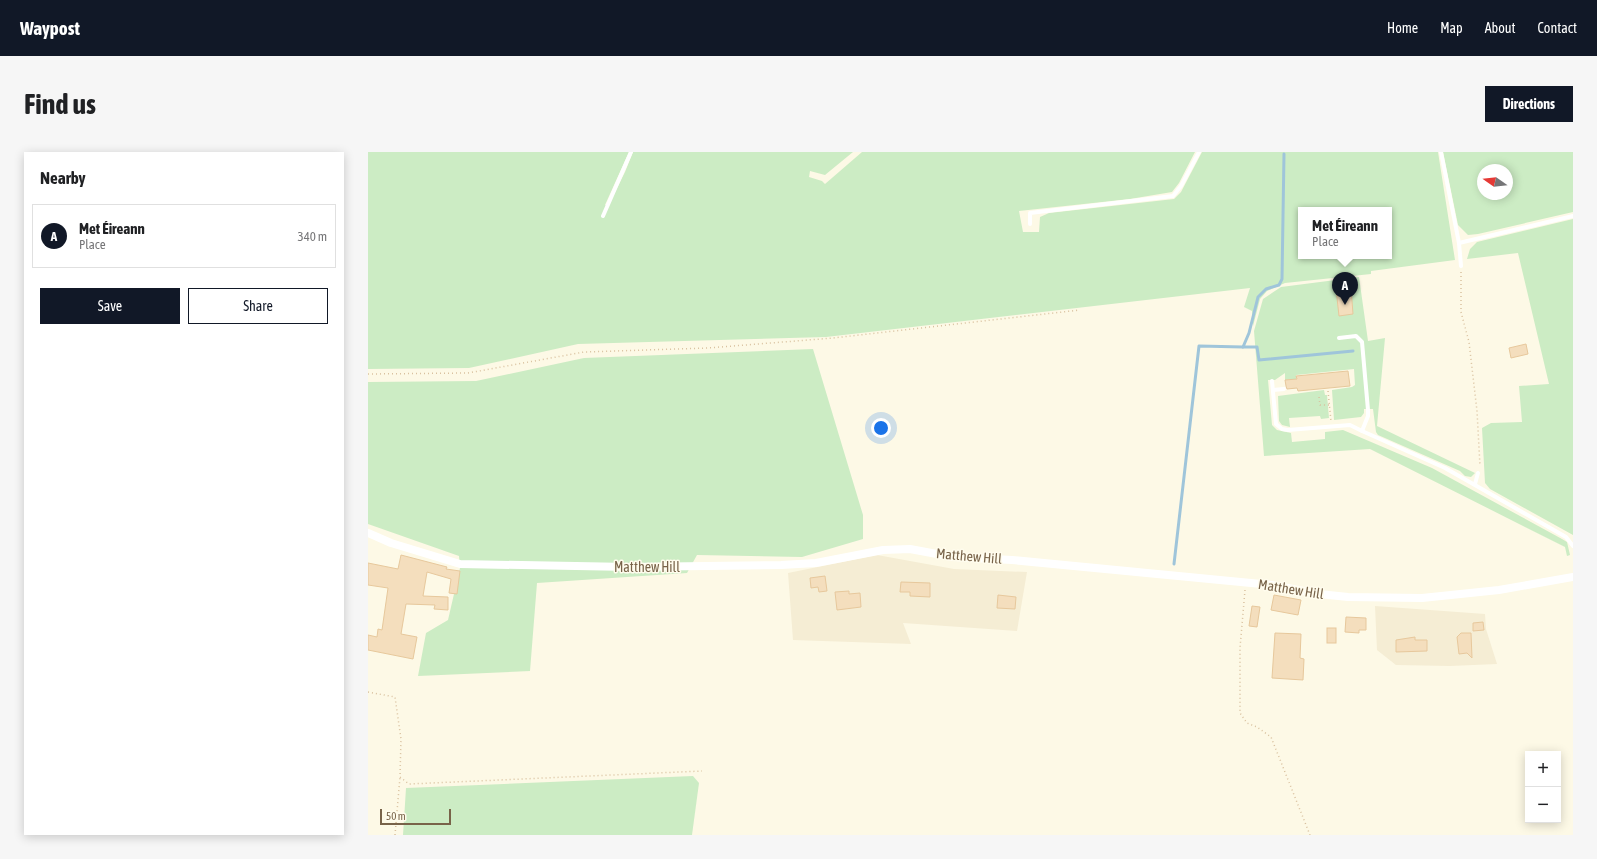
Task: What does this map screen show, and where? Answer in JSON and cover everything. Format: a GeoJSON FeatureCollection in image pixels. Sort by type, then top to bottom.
{"type":"FeatureCollection","features":[{"type":"Feature","properties":{"kind":"street","name":"Matthew Hill"},"geometry":{"type":"LineString","coordinates":[[368,533],[391,543],[460,564],[630,568],[781,565],[816,563],[883,550],[910,549],[953,556],[1012,560],[1245,582],[1348,597],[1422,598],[1499,590],[1573,577]]}},
{"type":"Feature","properties":{"kind":"lane"},"geometry":{"type":"LineString","coordinates":[[603,216],[631,152]]}},
{"type":"Feature","properties":{"kind":"lane"},"geometry":{"type":"LineString","coordinates":[[1030,224],[1030,214],[1173,196],[1181,186],[1199,152]]}},
{"type":"Feature","properties":{"kind":"lane"},"geometry":{"type":"LineString","coordinates":[[1441,152],[1459,243],[1461,266]]}},
{"type":"Feature","properties":{"kind":"lane"},"geometry":{"type":"LineString","coordinates":[[1459,243],[1573,216]]}},
{"type":"Feature","properties":{"kind":"lane"},"geometry":{"type":"LineString","coordinates":[[1339,338],[1356,336],[1362,342],[1368,416],[1362,431]]}},
{"type":"Feature","properties":{"kind":"lane"},"geometry":{"type":"LineString","coordinates":[[1272,381],[1276,424],[1279,428],[1288,430],[1350,426],[1445,468],[1475,484],[1566,537],[1573,546]]}},
{"type":"Feature","properties":{"kind":"lane"},"geometry":{"type":"LineString","coordinates":[[1273,390],[1284,389]]}},
{"type":"Feature","properties":{"kind":"lane"},"geometry":{"type":"LineString","coordinates":[[1475,484],[1478,473]]}},
{"type":"Feature","properties":{"kind":"path"},"geometry":{"type":"LineString","coordinates":[[1461,266],[1461,312],[1469,342],[1480,449],[1478,473]]}},
{"type":"Feature","properties":{"kind":"path"},"geometry":{"type":"LineString","coordinates":[[368,374],[468,373],[584,352],[708,348],[833,338],[1080,310]]}},
{"type":"Feature","properties":{"kind":"path"},"geometry":{"type":"LineString","coordinates":[[1322,428],[1322,422],[1331,421],[1328,391]]}},
{"type":"Feature","properties":{"kind":"path"},"geometry":{"type":"LineString","coordinates":[[1319,397],[1320,405],[1329,405]]}},
{"type":"Feature","properties":{"kind":"path"},"geometry":{"type":"LineString","coordinates":[[1245,582],[1240,648],[1240,713],[1247,724],[1257,727],[1271,737],[1310,835]]}},
{"type":"Feature","properties":{"kind":"path"},"geometry":{"type":"LineString","coordinates":[[368,692],[395,697],[401,739],[400,777],[395,835]]}},
{"type":"Feature","properties":{"kind":"path"},"geometry":{"type":"LineString","coordinates":[[400,777],[409,784],[702,771]]}},
{"type":"Feature","properties":{"kind":"shaded area"},"geometry":{"type":"Polygon","coordinates":[[[877,555],[954,569],[1027,572],[1017,631],[903,623],[911,644],[793,640],[788,573],[877,555]]]}},
{"type":"Feature","properties":{"kind":"shaded area"},"geometry":{"type":"Polygon","coordinates":[[[1375,606],[1485,614],[1486,629],[1497,664],[1450,666],[1396,665],[1377,650],[1375,606]]]}},
{"type":"Feature","properties":{"kind":"green space"},"geometry":{"type":"Polygon","coordinates":[[[368,152],[629,152],[605,205],[608,206],[633,152],[853,152],[825,175],[810,171],[809,177],[822,181],[825,184],[862,152],[1195,152],[1179,183],[1172,192],[1130,199],[1019,211],[1023,232],[1039,232],[1040,217],[1049,213],[1174,199],[1181,192],[1202,152],[1438,152],[1455,260],[1371,271],[1371,274],[1285,283],[1267,291],[1260,299],[1253,326],[1252,311],[1244,307],[1250,288],[826,337],[578,344],[469,368],[368,369],[368,152]]]}},
{"type":"Feature","properties":{"kind":"green space"},"geometry":{"type":"Polygon","coordinates":[[[1443,152],[1573,152],[1573,212],[1468,235],[1458,225],[1443,152]]]}},
{"type":"Feature","properties":{"kind":"green space"},"geometry":{"type":"Polygon","coordinates":[[[1573,219],[1573,535],[1490,489],[1485,483],[1482,428],[1491,423],[1522,422],[1519,386],[1549,384],[1518,253],[1467,259],[1470,249],[1477,242],[1573,219]]]}},
{"type":"Feature","properties":{"kind":"green space"},"geometry":{"type":"Polygon","coordinates":[[[1359,277],[1368,341],[1385,338],[1377,426],[1475,473],[1471,477],[1465,476],[1460,471],[1378,435],[1376,432],[1373,409],[1364,409],[1364,413],[1361,417],[1334,420],[1332,390],[1352,387],[1355,385],[1354,369],[1296,375],[1296,379],[1285,380],[1285,373],[1275,380],[1268,380],[1272,425],[1277,430],[1291,433],[1292,442],[1325,439],[1325,432],[1343,430],[1432,468],[1567,542],[1570,555],[1567,556],[1565,547],[1370,449],[1264,456],[1254,331],[1263,299],[1281,287],[1359,277]]]}},
{"type":"Feature","properties":{"kind":"green space"},"geometry":{"type":"Polygon","coordinates":[[[813,349],[863,515],[863,539],[802,557],[697,555],[687,573],[537,583],[530,671],[418,676],[426,633],[448,620],[460,568],[459,556],[368,524],[368,382],[476,381],[584,358],[813,349]]]}},
{"type":"Feature","properties":{"kind":"green space"},"geometry":{"type":"Polygon","coordinates":[[[1324,390],[1325,395],[1327,395],[1329,418],[1321,419],[1320,416],[1289,418],[1290,427],[1282,425],[1279,421],[1278,396],[1324,390]]]}},
{"type":"Feature","properties":{"kind":"green space"},"geometry":{"type":"Polygon","coordinates":[[[693,776],[699,783],[692,835],[403,835],[406,788],[693,776]]]}},
{"type":"Feature","properties":{"kind":"building"},"geometry":{"type":"Polygon","coordinates":[[[1351,288],[1353,314],[1339,316],[1336,289],[1351,288]]]}},
{"type":"Feature","properties":{"kind":"building"},"geometry":{"type":"Polygon","coordinates":[[[1526,344],[1528,354],[1511,358],[1509,348],[1526,344]]]}},
{"type":"Feature","properties":{"kind":"building"},"geometry":{"type":"Polygon","coordinates":[[[1348,371],[1350,386],[1298,391],[1297,388],[1287,389],[1286,386],[1285,380],[1297,379],[1296,376],[1348,371]]]}},
{"type":"Feature","properties":{"kind":"building"},"geometry":{"type":"Polygon","coordinates":[[[401,555],[447,567],[446,569],[460,571],[457,594],[449,593],[451,579],[427,572],[423,596],[448,597],[448,610],[434,609],[435,605],[406,604],[401,634],[417,637],[413,659],[368,650],[368,635],[377,637],[378,629],[382,630],[388,588],[368,585],[368,563],[398,569],[401,555]]]}},
{"type":"Feature","properties":{"kind":"building"},"geometry":{"type":"Polygon","coordinates":[[[825,576],[827,591],[819,592],[818,587],[811,588],[810,578],[825,576]]]}},
{"type":"Feature","properties":{"kind":"building"},"geometry":{"type":"Polygon","coordinates":[[[901,582],[930,583],[930,597],[910,596],[910,592],[900,592],[901,582]]]}},
{"type":"Feature","properties":{"kind":"building"},"geometry":{"type":"Polygon","coordinates":[[[849,591],[849,594],[860,593],[861,607],[837,610],[835,592],[849,591]]]}},
{"type":"Feature","properties":{"kind":"building"},"geometry":{"type":"Polygon","coordinates":[[[998,595],[1016,597],[1015,609],[997,608],[998,595]]]}},
{"type":"Feature","properties":{"kind":"building"},"geometry":{"type":"Polygon","coordinates":[[[1274,595],[1301,600],[1298,615],[1271,610],[1274,595]]]}},
{"type":"Feature","properties":{"kind":"building"},"geometry":{"type":"Polygon","coordinates":[[[1252,606],[1260,607],[1257,627],[1249,626],[1252,606]]]}},
{"type":"Feature","properties":{"kind":"building"},"geometry":{"type":"Polygon","coordinates":[[[1346,617],[1366,618],[1366,630],[1359,630],[1359,633],[1345,632],[1346,617]]]}},
{"type":"Feature","properties":{"kind":"building"},"geometry":{"type":"Polygon","coordinates":[[[1483,622],[1484,630],[1473,631],[1473,623],[1483,622]]]}},
{"type":"Feature","properties":{"kind":"building"},"geometry":{"type":"Polygon","coordinates":[[[1327,628],[1336,628],[1336,643],[1327,643],[1327,628]]]}},
{"type":"Feature","properties":{"kind":"building"},"geometry":{"type":"Polygon","coordinates":[[[1275,633],[1301,634],[1300,658],[1304,659],[1303,680],[1272,678],[1275,633]]]}},
{"type":"Feature","properties":{"kind":"building"},"geometry":{"type":"Polygon","coordinates":[[[1461,633],[1471,633],[1472,658],[1467,653],[1459,654],[1457,637],[1461,633]]]}},
{"type":"Feature","properties":{"kind":"building"},"geometry":{"type":"Polygon","coordinates":[[[1415,637],[1415,640],[1427,640],[1427,651],[1396,652],[1396,640],[1415,637]]]}},
{"type":"Feature","properties":{"kind":"waterway"},"geometry":{"type":"LineString","coordinates":[[1284,154],[1282,279],[1279,285],[1266,289],[1258,297],[1249,333],[1243,347],[1257,347],[1259,360],[1353,351]]}},
{"type":"Feature","properties":{"kind":"waterway"},"geometry":{"type":"LineString","coordinates":[[1174,564],[1199,346],[1243,347]]}},
{"type":"Feature","properties":{"kind":"place","name":"Met Éireann"},"geometry":{"type":"Point","coordinates":[1345,305]}}]}
